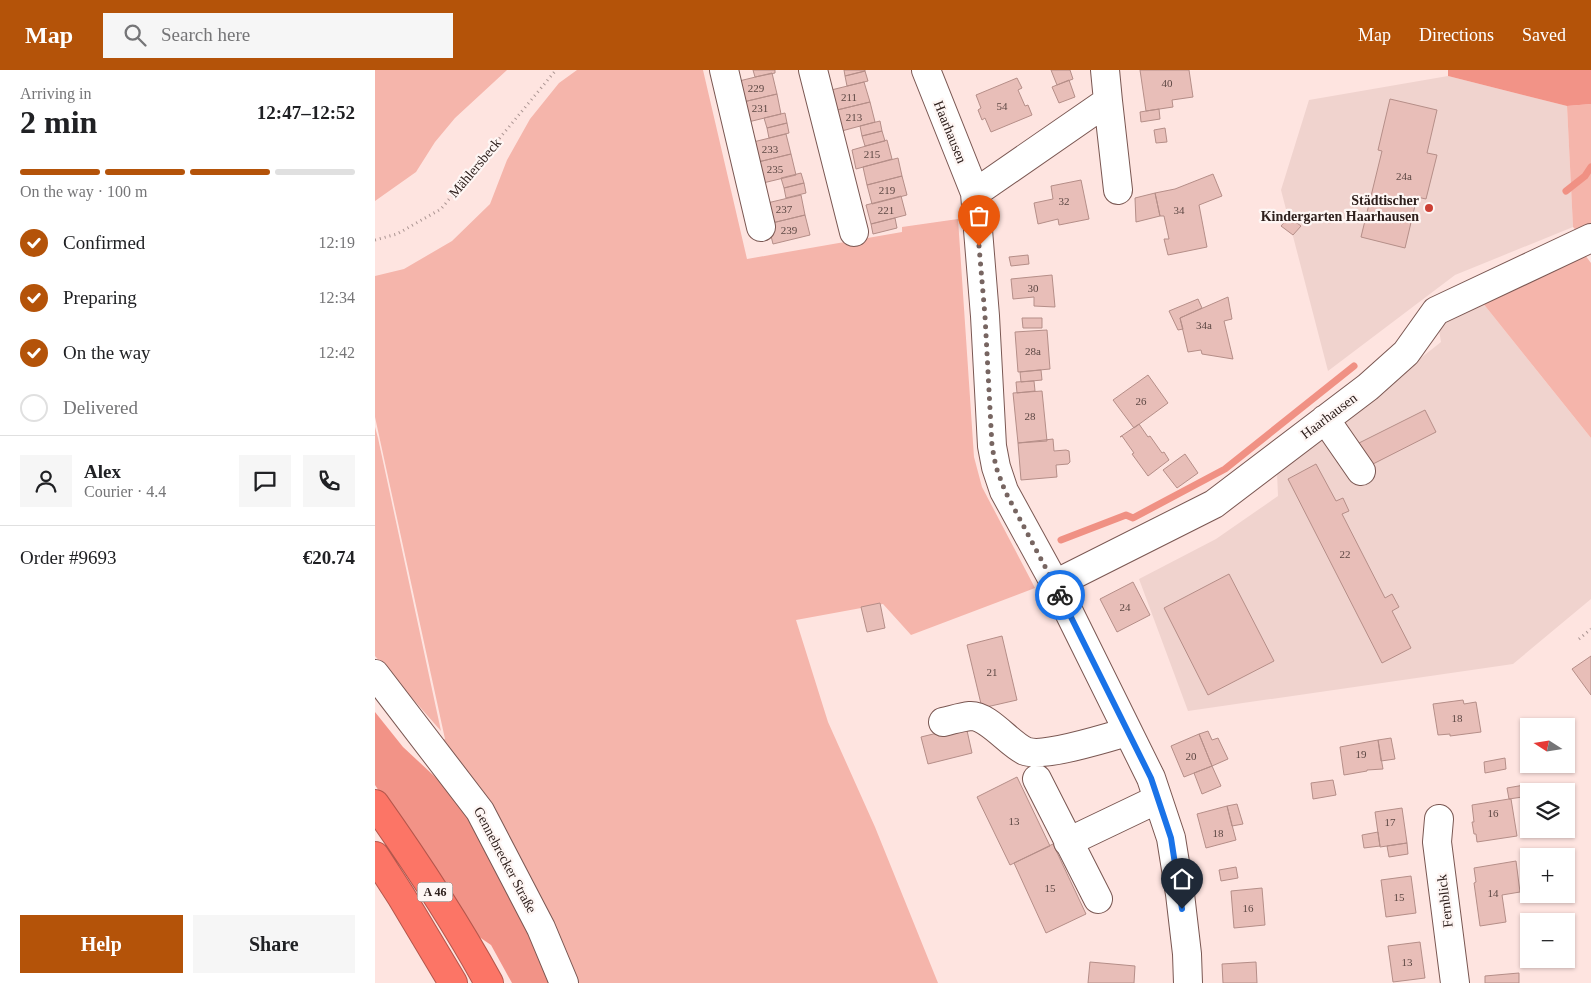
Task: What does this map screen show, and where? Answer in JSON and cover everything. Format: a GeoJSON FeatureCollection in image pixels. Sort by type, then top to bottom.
{"type":"FeatureCollection","features":[{"type":"Feature","properties":{"kind":"highway","name":"A 46"},"geometry":{"type":"LineString","coordinates":[[375,804],[429,882],[489,983]]}},
{"type":"Feature","properties":{"kind":"highway","name":"A 46"},"geometry":{"type":"LineString","coordinates":[[375,856],[453,983]]}},
{"type":"Feature","properties":{"kind":"street"},"geometry":{"type":"LineString","coordinates":[[723,70],[761,227]]}},
{"type":"Feature","properties":{"kind":"street"},"geometry":{"type":"LineString","coordinates":[[813,70],[854,232]]}},
{"type":"Feature","properties":{"kind":"street","name":"Haarhausen"},"geometry":{"type":"LineString","coordinates":[[926,70],[975,193],[985,316],[992,446],[996,467],[1005,491],[1055,584],[1151,778],[1171,838],[1179,884],[1187,954],[1188,983]]}},
{"type":"Feature","properties":{"kind":"street"},"geometry":{"type":"LineString","coordinates":[[1105,70],[1118,190]]}},
{"type":"Feature","properties":{"kind":"street"},"geometry":{"type":"LineString","coordinates":[[975,193],[1107,101]]}},
{"type":"Feature","properties":{"kind":"street","name":"Haarhausen"},"geometry":{"type":"LineString","coordinates":[[1055,584],[1214,504],[1368,387],[1406,353],[1436,311],[1591,238]]}},
{"type":"Feature","properties":{"kind":"street"},"geometry":{"type":"LineString","coordinates":[[1325,419],[1361,470]]}},
{"type":"Feature","properties":{"kind":"street","name":"Gennebrecker Straße"},"geometry":{"type":"LineString","coordinates":[[375,674],[480,811],[541,928],[565,983]]}},
{"type":"Feature","properties":{"kind":"street"},"geometry":{"type":"LineString","coordinates":[[943,722],[971,716],[982,718],[1025,750],[1035,753],[1099,740],[1127,732]]}},
{"type":"Feature","properties":{"kind":"street"},"geometry":{"type":"LineString","coordinates":[[1037,779],[1097,899]]}},
{"type":"Feature","properties":{"kind":"street"},"geometry":{"type":"LineString","coordinates":[[1069,842],[1158,799]]}},
{"type":"Feature","properties":{"kind":"street","name":"Fernblick"},"geometry":{"type":"LineString","coordinates":[[1439,819],[1437,842],[1455,983]]}},
{"type":"Feature","properties":{"kind":"path","name":"Mählersbeck"},"geometry":{"type":"LineString","coordinates":[[375,240],[397,234],[441,208],[556,70]]}},
{"type":"Feature","properties":{"kind":"path"},"geometry":{"type":"LineString","coordinates":[[1579,639],[1591,630]]}},
{"type":"Feature","properties":{"kind":"shaded area"},"geometry":{"type":"Polygon","coordinates":[[[375,70],[507,70],[455,118],[435,142],[416,172],[375,201],[375,70]]]}},
{"type":"Feature","properties":{"kind":"shaded area"},"geometry":{"type":"Polygon","coordinates":[[[577,70],[703,70],[747,259],[902,232],[902,227],[958,219],[974,457],[982,487],[1035,588],[911,635],[883,604],[796,620],[828,722],[875,827],[938,983],[570,983],[442,740],[445,739],[375,417],[375,276],[404,269],[452,241],[490,204],[507,160],[530,119],[559,83],[577,70]]]}},
{"type":"Feature","properties":{"kind":"shaded area"},"geometry":{"type":"Polygon","coordinates":[[[1448,70],[1591,70],[1591,104],[1567,106],[1448,76],[1448,70]]]}},
{"type":"Feature","properties":{"kind":"shaded area","name":"Städtischer Kindergarten Haarhausen"},"geometry":{"type":"Polygon","coordinates":[[[1448,76],[1567,106],[1573,227],[1455,275],[1328,371],[1281,190],[1309,100],[1448,76]]]}},
{"type":"Feature","properties":{"kind":"shaded area"},"geometry":{"type":"Polygon","coordinates":[[[1591,104],[1591,246],[1573,227],[1567,106],[1591,104]]]}},
{"type":"Feature","properties":{"kind":"shaded area"},"geometry":{"type":"Polygon","coordinates":[[[1585,255],[1591,263],[1591,438],[1482,302],[1585,255]]]}},
{"type":"Feature","properties":{"kind":"shaded area"},"geometry":{"type":"Polygon","coordinates":[[[1482,302],[1591,438],[1591,599],[1513,664],[1188,711],[1139,579],[1216,539],[1278,496],[1277,472],[1441,342],[1438,324],[1482,302]]]}},
{"type":"Feature","properties":{"kind":"shaded area"},"geometry":{"type":"Polygon","coordinates":[[[375,427],[378,438],[441,731],[375,656],[375,427]]]}},
{"type":"Feature","properties":{"kind":"shaded area"},"geometry":{"type":"Polygon","coordinates":[[[375,712],[403,747],[475,814],[559,983],[512,983],[491,945],[472,932],[375,785],[375,712]]]}},
{"type":"Feature","properties":{"kind":"building"},"geometry":{"type":"Polygon","coordinates":[[[753,70],[775,70],[775,73],[755,77],[753,70]]]}},
{"type":"Feature","properties":{"kind":"building"},"geometry":{"type":"Polygon","coordinates":[[[844,70],[865,70],[865,71],[845,76],[844,70]]]}},
{"type":"Feature","properties":{"kind":"building"},"geometry":{"type":"Polygon","coordinates":[[[1051,70],[1070,70],[1073,79],[1057,85],[1051,70]]]}},
{"type":"Feature","properties":{"kind":"building"},"geometry":{"type":"Polygon","coordinates":[[[1140,70],[1189,70],[1193,97],[1172,100],[1173,107],[1146,111],[1140,70]]]}},
{"type":"Feature","properties":{"kind":"building"},"geometry":{"type":"Polygon","coordinates":[[[865,71],[868,81],[847,86],[845,76],[865,71]]]}},
{"type":"Feature","properties":{"kind":"building"},"geometry":{"type":"Polygon","coordinates":[[[772,73],[777,94],[739,103],[735,82],[772,73]]]}},
{"type":"Feature","properties":{"kind":"building"},"geometry":{"type":"Polygon","coordinates":[[[1017,78],[1022,88],[1018,90],[1025,106],[1028,105],[1032,115],[991,132],[985,118],[982,120],[978,110],[981,108],[976,95],[1017,78]]]}},
{"type":"Feature","properties":{"kind":"building"},"geometry":{"type":"Polygon","coordinates":[[[1069,80],[1075,97],[1059,103],[1052,87],[1069,80]]]}},
{"type":"Feature","properties":{"kind":"building"},"geometry":{"type":"Polygon","coordinates":[[[864,82],[870,102],[833,111],[827,91],[864,82]]]}},
{"type":"Feature","properties":{"kind":"building"},"geometry":{"type":"Polygon","coordinates":[[[777,94],[781,114],[744,123],[739,103],[777,94]]]}},
{"type":"Feature","properties":{"kind":"building"},"geometry":{"type":"Polygon","coordinates":[[[1390,99],[1437,110],[1427,153],[1437,155],[1426,199],[1417,197],[1405,248],[1361,237],[1382,151],[1378,150],[1390,99]]]}},
{"type":"Feature","properties":{"kind":"building"},"geometry":{"type":"Polygon","coordinates":[[[870,102],[875,122],[838,132],[833,111],[870,102]]]}},
{"type":"Feature","properties":{"kind":"building"},"geometry":{"type":"Polygon","coordinates":[[[1159,109],[1160,119],[1141,122],[1140,112],[1159,109]]]}},
{"type":"Feature","properties":{"kind":"building"},"geometry":{"type":"Polygon","coordinates":[[[785,113],[787,123],[767,128],[764,118],[785,113]]]}},
{"type":"Feature","properties":{"kind":"building"},"geometry":{"type":"Polygon","coordinates":[[[880,121],[882,131],[862,136],[860,126],[880,121]]]}},
{"type":"Feature","properties":{"kind":"building"},"geometry":{"type":"Polygon","coordinates":[[[787,123],[789,133],[769,138],[767,128],[787,123]]]}},
{"type":"Feature","properties":{"kind":"building"},"geometry":{"type":"Polygon","coordinates":[[[1165,128],[1167,142],[1156,143],[1154,130],[1165,128]]]}},
{"type":"Feature","properties":{"kind":"building"},"geometry":{"type":"Polygon","coordinates":[[[882,131],[885,141],[865,146],[862,136],[882,131]]]}},
{"type":"Feature","properties":{"kind":"building"},"geometry":{"type":"Polygon","coordinates":[[[786,134],[791,154],[754,163],[749,143],[786,134]]]}},
{"type":"Feature","properties":{"kind":"building"},"geometry":{"type":"Polygon","coordinates":[[[887,140],[892,159],[856,169],[852,150],[887,140]]]}},
{"type":"Feature","properties":{"kind":"building"},"geometry":{"type":"Polygon","coordinates":[[[791,154],[796,175],[759,184],[754,163],[791,154]]]}},
{"type":"Feature","properties":{"kind":"building"},"geometry":{"type":"Polygon","coordinates":[[[898,158],[902,176],[867,185],[863,167],[898,158]]]}},
{"type":"Feature","properties":{"kind":"building"},"geometry":{"type":"Polygon","coordinates":[[[801,173],[804,183],[784,188],[781,178],[801,173]]]}},
{"type":"Feature","properties":{"kind":"building"},"geometry":{"type":"Polygon","coordinates":[[[1213,174],[1222,196],[1199,205],[1207,247],[1168,255],[1164,239],[1169,239],[1164,216],[1160,216],[1155,193],[1175,189],[1213,174]]]}},
{"type":"Feature","properties":{"kind":"building"},"geometry":{"type":"Polygon","coordinates":[[[902,176],[907,195],[872,204],[867,185],[902,176]]]}},
{"type":"Feature","properties":{"kind":"building"},"geometry":{"type":"Polygon","coordinates":[[[1081,180],[1089,219],[1059,225],[1058,219],[1038,224],[1034,203],[1053,199],[1051,186],[1081,180]]]}},
{"type":"Feature","properties":{"kind":"building"},"geometry":{"type":"Polygon","coordinates":[[[804,183],[806,193],[786,198],[784,188],[804,183]]]}},
{"type":"Feature","properties":{"kind":"building"},"geometry":{"type":"Polygon","coordinates":[[[1155,193],[1160,216],[1136,222],[1135,198],[1155,193]]]}},
{"type":"Feature","properties":{"kind":"building"},"geometry":{"type":"Polygon","coordinates":[[[801,195],[805,215],[768,224],[763,204],[801,195]]]}},
{"type":"Feature","properties":{"kind":"building"},"geometry":{"type":"Polygon","coordinates":[[[901,196],[906,215],[871,224],[866,205],[901,196]]]}},
{"type":"Feature","properties":{"kind":"building"},"geometry":{"type":"Polygon","coordinates":[[[805,215],[810,235],[773,244],[768,224],[805,215]]]}},
{"type":"Feature","properties":{"kind":"building"},"geometry":{"type":"Polygon","coordinates":[[[1289,217],[1301,226],[1293,235],[1281,226],[1289,217]]]}},
{"type":"Feature","properties":{"kind":"building"},"geometry":{"type":"Polygon","coordinates":[[[895,218],[897,228],[873,234],[871,224],[895,218]]]}},
{"type":"Feature","properties":{"kind":"building"},"geometry":{"type":"Polygon","coordinates":[[[1028,255],[1029,264],[1011,266],[1009,257],[1028,255]]]}},
{"type":"Feature","properties":{"kind":"building"},"geometry":{"type":"Polygon","coordinates":[[[1052,275],[1055,307],[1034,306],[1034,297],[1013,299],[1011,279],[1052,275]]]}},
{"type":"Feature","properties":{"kind":"building"},"geometry":{"type":"Polygon","coordinates":[[[1228,297],[1232,319],[1224,321],[1233,359],[1202,354],[1201,350],[1188,352],[1180,318],[1228,297]]]}},
{"type":"Feature","properties":{"kind":"building"},"geometry":{"type":"Polygon","coordinates":[[[1198,299],[1202,308],[1180,318],[1183,329],[1178,330],[1169,311],[1198,299]]]}},
{"type":"Feature","properties":{"kind":"building"},"geometry":{"type":"Polygon","coordinates":[[[1022,318],[1042,318],[1042,328],[1023,328],[1022,318]]]}},
{"type":"Feature","properties":{"kind":"building"},"geometry":{"type":"Polygon","coordinates":[[[1047,330],[1050,369],[1018,372],[1015,332],[1047,330]]]}},
{"type":"Feature","properties":{"kind":"building"},"geometry":{"type":"Polygon","coordinates":[[[1041,370],[1042,380],[1021,382],[1020,372],[1041,370]]]}},
{"type":"Feature","properties":{"kind":"building"},"geometry":{"type":"Polygon","coordinates":[[[1148,375],[1168,403],[1134,428],[1113,400],[1148,375]]]}},
{"type":"Feature","properties":{"kind":"building"},"geometry":{"type":"Polygon","coordinates":[[[1034,381],[1035,391],[1017,393],[1016,382],[1034,381]]]}},
{"type":"Feature","properties":{"kind":"building"},"geometry":{"type":"Polygon","coordinates":[[[1042,391],[1047,441],[1018,443],[1013,393],[1042,391]]]}},
{"type":"Feature","properties":{"kind":"building"},"geometry":{"type":"Polygon","coordinates":[[[1425,410],[1436,432],[1371,465],[1359,443],[1425,410]]]}},
{"type":"Feature","properties":{"kind":"building"},"geometry":{"type":"Polygon","coordinates":[[[1139,424],[1169,460],[1148,476],[1122,436],[1120,437],[1139,424]]]}},
{"type":"Feature","properties":{"kind":"building"},"geometry":{"type":"Polygon","coordinates":[[[1053,439],[1054,451],[1069,451],[1070,462],[1068,464],[1056,465],[1057,477],[1021,480],[1018,443],[1053,439]]]}},
{"type":"Feature","properties":{"kind":"building"},"geometry":{"type":"Polygon","coordinates":[[[1185,454],[1198,473],[1177,488],[1163,470],[1185,454]]]}},
{"type":"Feature","properties":{"kind":"building"},"geometry":{"type":"Polygon","coordinates":[[[1316,464],[1336,501],[1343,498],[1349,511],[1342,514],[1385,598],[1392,594],[1399,607],[1392,611],[1411,648],[1382,663],[1288,479],[1316,464]]]}},
{"type":"Feature","properties":{"kind":"building"},"geometry":{"type":"Polygon","coordinates":[[[1229,574],[1274,661],[1208,695],[1164,608],[1229,574]]]}},
{"type":"Feature","properties":{"kind":"building"},"geometry":{"type":"Polygon","coordinates":[[[1133,582],[1150,615],[1117,632],[1100,599],[1133,582]]]}},
{"type":"Feature","properties":{"kind":"building"},"geometry":{"type":"Polygon","coordinates":[[[880,603],[885,628],[867,632],[861,607],[880,603]]]}},
{"type":"Feature","properties":{"kind":"building"},"geometry":{"type":"Polygon","coordinates":[[[1002,636],[1017,700],[982,708],[967,645],[1002,636]]]}},
{"type":"Feature","properties":{"kind":"building"},"geometry":{"type":"Polygon","coordinates":[[[1591,656],[1591,695],[1572,669],[1591,656]]]}},
{"type":"Feature","properties":{"kind":"building"},"geometry":{"type":"Polygon","coordinates":[[[1463,700],[1464,704],[1476,702],[1481,732],[1450,736],[1450,734],[1438,735],[1433,704],[1463,700]]]}},
{"type":"Feature","properties":{"kind":"building"},"geometry":{"type":"Polygon","coordinates":[[[966,726],[972,753],[928,764],[921,737],[966,726]]]}},
{"type":"Feature","properties":{"kind":"building"},"geometry":{"type":"Polygon","coordinates":[[[1208,731],[1212,740],[1218,738],[1228,759],[1212,766],[1199,734],[1208,731]]]}},
{"type":"Feature","properties":{"kind":"building"},"geometry":{"type":"Polygon","coordinates":[[[1199,734],[1212,766],[1184,777],[1171,746],[1199,734]]]}},
{"type":"Feature","properties":{"kind":"building"},"geometry":{"type":"Polygon","coordinates":[[[1391,738],[1395,759],[1381,761],[1378,740],[1391,738]]]}},
{"type":"Feature","properties":{"kind":"building"},"geometry":{"type":"Polygon","coordinates":[[[1378,740],[1383,769],[1344,775],[1340,747],[1378,740]]]}},
{"type":"Feature","properties":{"kind":"building"},"geometry":{"type":"Polygon","coordinates":[[[1505,758],[1506,769],[1485,773],[1484,762],[1505,758]]]}},
{"type":"Feature","properties":{"kind":"building"},"geometry":{"type":"Polygon","coordinates":[[[1212,766],[1221,786],[1202,794],[1194,773],[1212,766]]]}},
{"type":"Feature","properties":{"kind":"building"},"geometry":{"type":"Polygon","coordinates":[[[1017,777],[1050,846],[1010,865],[977,797],[1017,777]]]}},
{"type":"Feature","properties":{"kind":"building"},"geometry":{"type":"Polygon","coordinates":[[[1333,780],[1336,795],[1313,799],[1311,783],[1333,780]]]}},
{"type":"Feature","properties":{"kind":"building"},"geometry":{"type":"Polygon","coordinates":[[[1520,786],[1520,797],[1509,799],[1507,788],[1520,786]]]}},
{"type":"Feature","properties":{"kind":"building"},"geometry":{"type":"Polygon","coordinates":[[[1511,799],[1517,836],[1477,842],[1472,822],[1474,822],[1472,805],[1511,799]]]}},
{"type":"Feature","properties":{"kind":"building"},"geometry":{"type":"Polygon","coordinates":[[[1237,804],[1243,824],[1232,826],[1227,806],[1237,804]]]}},
{"type":"Feature","properties":{"kind":"building"},"geometry":{"type":"Polygon","coordinates":[[[1227,806],[1236,840],[1206,848],[1197,814],[1227,806]]]}},
{"type":"Feature","properties":{"kind":"building"},"geometry":{"type":"Polygon","coordinates":[[[1402,808],[1407,843],[1380,847],[1375,812],[1402,808]]]}},
{"type":"Feature","properties":{"kind":"building"},"geometry":{"type":"Polygon","coordinates":[[[1378,832],[1380,846],[1364,848],[1362,835],[1378,832]]]}},
{"type":"Feature","properties":{"kind":"building"},"geometry":{"type":"Polygon","coordinates":[[[1407,843],[1408,854],[1389,857],[1387,846],[1407,843]]]}},
{"type":"Feature","properties":{"kind":"building"},"geometry":{"type":"Polygon","coordinates":[[[1053,844],[1086,914],[1046,933],[1014,863],[1053,844]]]}},
{"type":"Feature","properties":{"kind":"building"},"geometry":{"type":"Polygon","coordinates":[[[1516,861],[1520,892],[1502,895],[1506,922],[1480,926],[1474,883],[1476,882],[1474,868],[1516,861]]]}},
{"type":"Feature","properties":{"kind":"building"},"geometry":{"type":"Polygon","coordinates":[[[1236,867],[1238,878],[1221,881],[1219,870],[1236,867]]]}},
{"type":"Feature","properties":{"kind":"building"},"geometry":{"type":"Polygon","coordinates":[[[1411,876],[1416,913],[1386,917],[1381,880],[1411,876]]]}},
{"type":"Feature","properties":{"kind":"building"},"geometry":{"type":"Polygon","coordinates":[[[1262,888],[1265,925],[1234,928],[1231,891],[1262,888]]]}},
{"type":"Feature","properties":{"kind":"building"},"geometry":{"type":"Polygon","coordinates":[[[1420,942],[1425,978],[1393,982],[1388,946],[1420,942]]]}},
{"type":"Feature","properties":{"kind":"building"},"geometry":{"type":"Polygon","coordinates":[[[1090,962],[1135,966],[1134,983],[1088,983],[1090,962]]]}},
{"type":"Feature","properties":{"kind":"building"},"geometry":{"type":"Polygon","coordinates":[[[1256,962],[1257,983],[1223,983],[1222,964],[1256,962]]]}},
{"type":"Feature","properties":{"kind":"building"},"geometry":{"type":"Polygon","coordinates":[[[1519,973],[1519,983],[1485,983],[1485,976],[1519,973]]]}},
{"type":"Feature","properties":{"kind":"waterway"},"geometry":{"type":"LineString","coordinates":[[1566,191],[1585,176],[1591,167]]}},
{"type":"Feature","properties":{"kind":"waterway"},"geometry":{"type":"LineString","coordinates":[[1061,540],[1126,515],[1133,518],[1225,469],[1354,366]]}},
{"type":"Feature","properties":{"kind":"way so far"},"geometry":{"type":"LineString","coordinates":[[979,246],[992,446],[996,467],[1005,491],[1060,595]]}},
{"type":"Feature","properties":{"kind":"place","name":"Städtischer Kindergarten Haarhausen"},"geometry":{"type":"Point","coordinates":[1429,208]}},
{"type":"Feature","properties":{"kind":"route"},"geometry":{"type":"LineString","coordinates":[[1060,595],[1151,778],[1171,838],[1182,909]]}}]}
